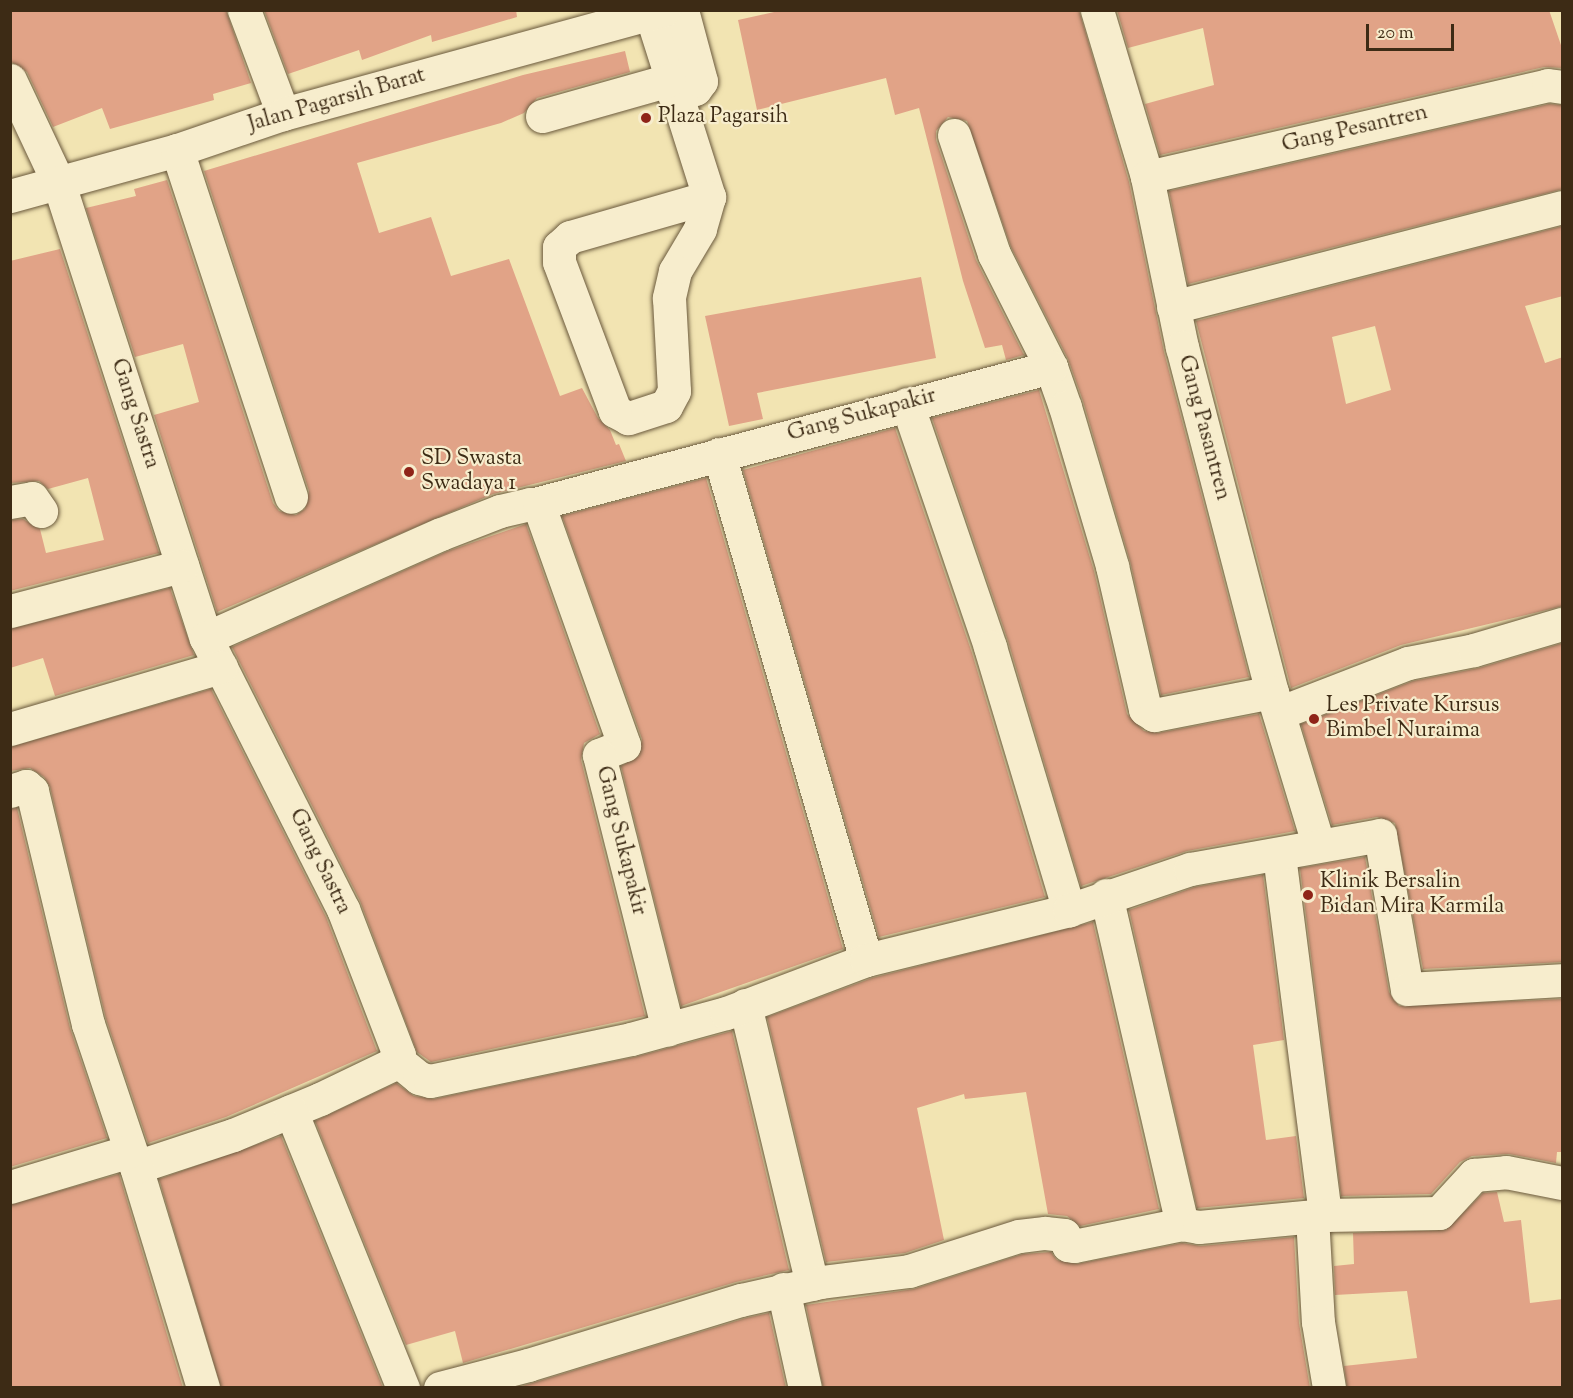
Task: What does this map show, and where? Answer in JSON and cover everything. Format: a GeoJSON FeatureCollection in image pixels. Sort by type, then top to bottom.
{"type":"FeatureCollection","features":[{"type":"Feature","properties":{"kind":"street"},"geometry":{"type":"LineString","coordinates":[[244,10],[283,114]]}},
{"type":"Feature","properties":{"kind":"street","name":"Gang Pasantren"},"geometry":{"type":"LineString","coordinates":[[1097,10],[1147,177],[1173,306],[1276,702],[1318,843]]}},
{"type":"Feature","properties":{"kind":"street"},"geometry":{"type":"LineString","coordinates":[[666,12],[671,88],[709,197],[700,229],[675,271],[669,298],[674,391],[666,406],[628,418],[615,411],[559,262],[559,247],[570,237],[709,197]]}},
{"type":"Feature","properties":{"kind":"street","name":"Jalan Pagarsih Barat"},"geometry":{"type":"LineString","coordinates":[[10,196],[177,150],[283,114],[613,16],[666,12]]}},
{"type":"Feature","properties":{"kind":"street","name":"Gang Sastra"},"geometry":{"type":"LineString","coordinates":[[10,80],[59,184],[206,638],[343,909],[389,1026],[399,1055],[397,1060]]}},
{"type":"Feature","properties":{"kind":"street","name":"Gang Pesantren"},"geometry":{"type":"LineString","coordinates":[[1147,177],[1548,85],[1563,87]]}},
{"type":"Feature","properties":{"kind":"street"},"geometry":{"type":"LineString","coordinates":[[542,117],[671,88]]}},
{"type":"Feature","properties":{"kind":"street"},"geometry":{"type":"LineString","coordinates":[[954,135],[994,254],[1051,367],[1112,566],[1148,714],[1276,702],[1408,663],[1474,650],[1563,624]]}},
{"type":"Feature","properties":{"kind":"street"},"geometry":{"type":"LineString","coordinates":[[177,150],[291,497]]}},
{"type":"Feature","properties":{"kind":"street"},"geometry":{"type":"LineString","coordinates":[[1173,306],[1563,207]]}},
{"type":"Feature","properties":{"kind":"street","name":"Gang Sukapakir"},"geometry":{"type":"LineString","coordinates":[[206,638],[441,534],[500,511],[535,504],[1051,367]]}},
{"type":"Feature","properties":{"kind":"street"},"geometry":{"type":"LineString","coordinates":[[907,404],[990,647],[1070,910]]}},
{"type":"Feature","properties":{"kind":"street"},"geometry":{"type":"LineString","coordinates":[[719,454],[866,960]]}},
{"type":"Feature","properties":{"kind":"street"},"geometry":{"type":"LineString","coordinates":[[10,502],[32,498],[41,511]]}},
{"type":"Feature","properties":{"kind":"street","name":"Gang Sukapakir"},"geometry":{"type":"LineString","coordinates":[[535,504],[545,520],[624,746],[598,754],[668,1029]]}},
{"type":"Feature","properties":{"kind":"street"},"geometry":{"type":"LineString","coordinates":[[10,611],[182,566]]}},
{"type":"Feature","properties":{"kind":"street"},"geometry":{"type":"LineString","coordinates":[[10,729],[221,667]]}},
{"type":"Feature","properties":{"kind":"street"},"geometry":{"type":"LineString","coordinates":[[10,791],[26,786],[32,791],[88,1024],[133,1159],[203,1388]]}},
{"type":"Feature","properties":{"kind":"street"},"geometry":{"type":"LineString","coordinates":[[10,1186],[58,1169],[133,1159],[291,1111],[397,1060],[419,1078],[430,1080],[668,1029],[745,1005],[866,960],[1070,910],[1106,895],[1190,869],[1279,855],[1318,843],[1380,835],[1407,989],[1563,980]]}},
{"type":"Feature","properties":{"kind":"street"},"geometry":{"type":"LineString","coordinates":[[1279,855],[1319,1216],[1318,1322],[1329,1388]]}},
{"type":"Feature","properties":{"kind":"street"},"geometry":{"type":"LineString","coordinates":[[1106,895],[1182,1224]]}},
{"type":"Feature","properties":{"kind":"street"},"geometry":{"type":"LineString","coordinates":[[745,1005],[797,1286],[805,1388]]}},
{"type":"Feature","properties":{"kind":"street"},"geometry":{"type":"LineString","coordinates":[[291,1111],[403,1388]]}},
{"type":"Feature","properties":{"kind":"street"},"geometry":{"type":"LineString","coordinates":[[445,1387],[797,1286],[909,1271],[1019,1236],[1045,1233],[1064,1235],[1068,1245],[1074,1245],[1182,1224],[1199,1227],[1319,1216],[1439,1213],[1474,1175],[1506,1172],[1563,1183]]}},
{"type":"Feature","properties":{"kind":"building"},"geometry":{"type":"Polygon","coordinates":[[[10,10],[226,10],[251,83],[213,94],[214,100],[110,129],[102,108],[53,127],[27,72],[10,61],[10,10]]]}},
{"type":"Feature","properties":{"kind":"building"},"geometry":{"type":"Polygon","coordinates":[[[264,10],[516,10],[517,17],[432,42],[431,35],[362,60],[359,50],[288,74],[264,10]]]}},
{"type":"Feature","properties":{"kind":"building"},"geometry":{"type":"Polygon","coordinates":[[[783,10],[1079,10],[1129,182],[1164,352],[1249,677],[1161,695],[1130,561],[1083,401],[1068,359],[1011,247],[967,121],[948,117],[936,131],[936,140],[976,260],[1024,355],[1006,360],[1002,345],[985,348],[963,281],[919,108],[895,115],[886,78],[757,110],[738,20],[783,10]]]}},
{"type":"Feature","properties":{"kind":"building"},"geometry":{"type":"Polygon","coordinates":[[[1117,10],[1549,10],[1563,51],[1563,68],[1544,67],[1160,155],[1145,104],[1214,85],[1203,28],[1128,48],[1117,10]]]}},
{"type":"Feature","properties":{"kind":"building"},"geometry":{"type":"Polygon","coordinates":[[[625,51],[630,72],[537,98],[524,113],[501,123],[357,163],[379,233],[431,217],[451,276],[509,259],[560,396],[582,388],[598,418],[610,430],[616,445],[619,444],[626,461],[493,494],[217,612],[154,415],[199,402],[183,344],[135,357],[86,208],[136,196],[134,189],[167,180],[273,503],[279,511],[296,515],[305,509],[309,491],[204,171],[523,75],[625,51]]]}},
{"type":"Feature","properties":{"kind":"building"},"geometry":{"type":"Polygon","coordinates":[[[1549,104],[1563,105],[1563,189],[1188,284],[1169,191],[1549,104]]]}},
{"type":"Feature","properties":{"kind":"building"},"geometry":{"type":"Polygon","coordinates":[[[1563,226],[1563,296],[1525,306],[1545,363],[1563,357],[1563,606],[1401,645],[1291,688],[1196,321],[1563,226]],[[1375,326],[1332,337],[1346,404],[1391,390],[1375,326]]]}},
{"type":"Feature","properties":{"kind":"building"},"geometry":{"type":"Polygon","coordinates":[[[60,249],[159,553],[10,591],[10,520],[23,519],[40,529],[46,553],[104,540],[88,478],[48,489],[39,481],[10,483],[10,261],[60,249]]]}},
{"type":"Feature","properties":{"kind":"building"},"geometry":{"type":"Polygon","coordinates":[[[921,277],[936,358],[757,393],[763,419],[729,426],[705,316],[921,277]]]}},
{"type":"Feature","properties":{"kind":"building"},"geometry":{"type":"Polygon","coordinates":[[[1039,390],[1094,571],[1127,714],[1144,731],[1158,733],[1259,714],[1295,831],[1187,851],[1081,886],[1008,641],[932,418],[1039,390]]]}},
{"type":"Feature","properties":{"kind":"building"},"geometry":{"type":"Polygon","coordinates":[[[895,428],[972,653],[1045,897],[879,937],[743,470],[895,428]]]}},
{"type":"Feature","properties":{"kind":"building"},"geometry":{"type":"Polygon","coordinates":[[[706,478],[843,949],[681,1006],[621,766],[639,756],[642,739],[562,516],[706,478]]]}},
{"type":"Feature","properties":{"kind":"building"},"geometry":{"type":"Polygon","coordinates":[[[526,524],[600,734],[584,743],[581,760],[645,1016],[431,1062],[417,1052],[360,901],[232,647],[448,551],[526,524]]]}},
{"type":"Feature","properties":{"kind":"building"},"geometry":{"type":"Polygon","coordinates":[[[170,588],[194,655],[55,696],[43,658],[10,668],[10,629],[170,588]]]}},
{"type":"Feature","properties":{"kind":"building"},"geometry":{"type":"Polygon","coordinates":[[[1563,643],[1563,962],[1423,969],[1395,823],[1377,817],[1332,825],[1301,724],[1413,681],[1479,668],[1563,643]]]}},
{"type":"Feature","properties":{"kind":"building"},"geometry":{"type":"Polygon","coordinates":[[[211,689],[326,917],[377,1051],[226,1117],[148,1143],[106,1019],[50,787],[44,777],[30,768],[10,771],[10,747],[211,689]]]}},
{"type":"Feature","properties":{"kind":"building"},"geometry":{"type":"Polygon","coordinates":[[[17,808],[70,1028],[107,1138],[10,1167],[10,809],[17,808]]]}},
{"type":"Feature","properties":{"kind":"building"},"geometry":{"type":"Polygon","coordinates":[[[1365,857],[1389,992],[1399,1006],[1563,999],[1563,1152],[1557,1152],[1556,1163],[1509,1154],[1472,1156],[1460,1162],[1431,1194],[1341,1196],[1300,868],[1365,857]]]}},
{"type":"Feature","properties":{"kind":"building"},"geometry":{"type":"Polygon","coordinates":[[[1263,875],[1284,1040],[1253,1045],[1266,1140],[1296,1136],[1304,1198],[1197,1208],[1129,910],[1195,887],[1263,875]]]}},
{"type":"Feature","properties":{"kind":"building"},"geometry":{"type":"Polygon","coordinates":[[[1093,922],[1159,1209],[1080,1226],[1067,1216],[1048,1214],[1026,1092],[965,1099],[964,1094],[917,1108],[944,1240],[905,1253],[826,1262],[767,1017],[872,978],[1093,922]]]}},
{"type":"Feature","properties":{"kind":"building"},"geometry":{"type":"Polygon","coordinates":[[[732,1031],[789,1270],[736,1282],[463,1363],[455,1331],[406,1345],[315,1121],[396,1083],[414,1096],[434,1099],[635,1057],[732,1031]]]}},
{"type":"Feature","properties":{"kind":"building"},"geometry":{"type":"Polygon","coordinates":[[[281,1136],[383,1388],[221,1388],[159,1179],[281,1136]]]}},
{"type":"Feature","properties":{"kind":"building"},"geometry":{"type":"Polygon","coordinates":[[[119,1174],[183,1388],[10,1388],[10,1205],[119,1174]]]}},
{"type":"Feature","properties":{"kind":"building"},"geometry":{"type":"Polygon","coordinates":[[[1497,1192],[1504,1222],[1521,1220],[1530,1303],[1563,1299],[1563,1388],[1347,1388],[1344,1366],[1417,1358],[1407,1291],[1335,1295],[1334,1266],[1354,1264],[1353,1233],[1446,1230],[1483,1193],[1497,1192]]]}},
{"type":"Feature","properties":{"kind":"building"},"geometry":{"type":"Polygon","coordinates":[[[1294,1237],[1299,1323],[1310,1388],[823,1388],[806,1305],[914,1289],[1023,1254],[1051,1252],[1057,1260],[1077,1264],[1182,1243],[1201,1246],[1294,1237]]]}},
{"type":"Feature","properties":{"kind":"building"},"geometry":{"type":"Polygon","coordinates":[[[769,1313],[786,1388],[516,1388],[746,1318],[769,1313]]]}},
{"type":"Feature","properties":{"kind":"place","name":"Plaza Pagarsih"},"geometry":{"type":"Point","coordinates":[646,118]}},
{"type":"Feature","properties":{"kind":"place","name":"SD Swasta Swadaya 1"},"geometry":{"type":"Point","coordinates":[409,472]}},
{"type":"Feature","properties":{"kind":"place","name":"Les Private Kursus Bimbel Nuraima"},"geometry":{"type":"Point","coordinates":[1314,719]}},
{"type":"Feature","properties":{"kind":"place","name":"Klinik Bersalin Bidan Mira Karmila"},"geometry":{"type":"Point","coordinates":[1308,895]}}]}
